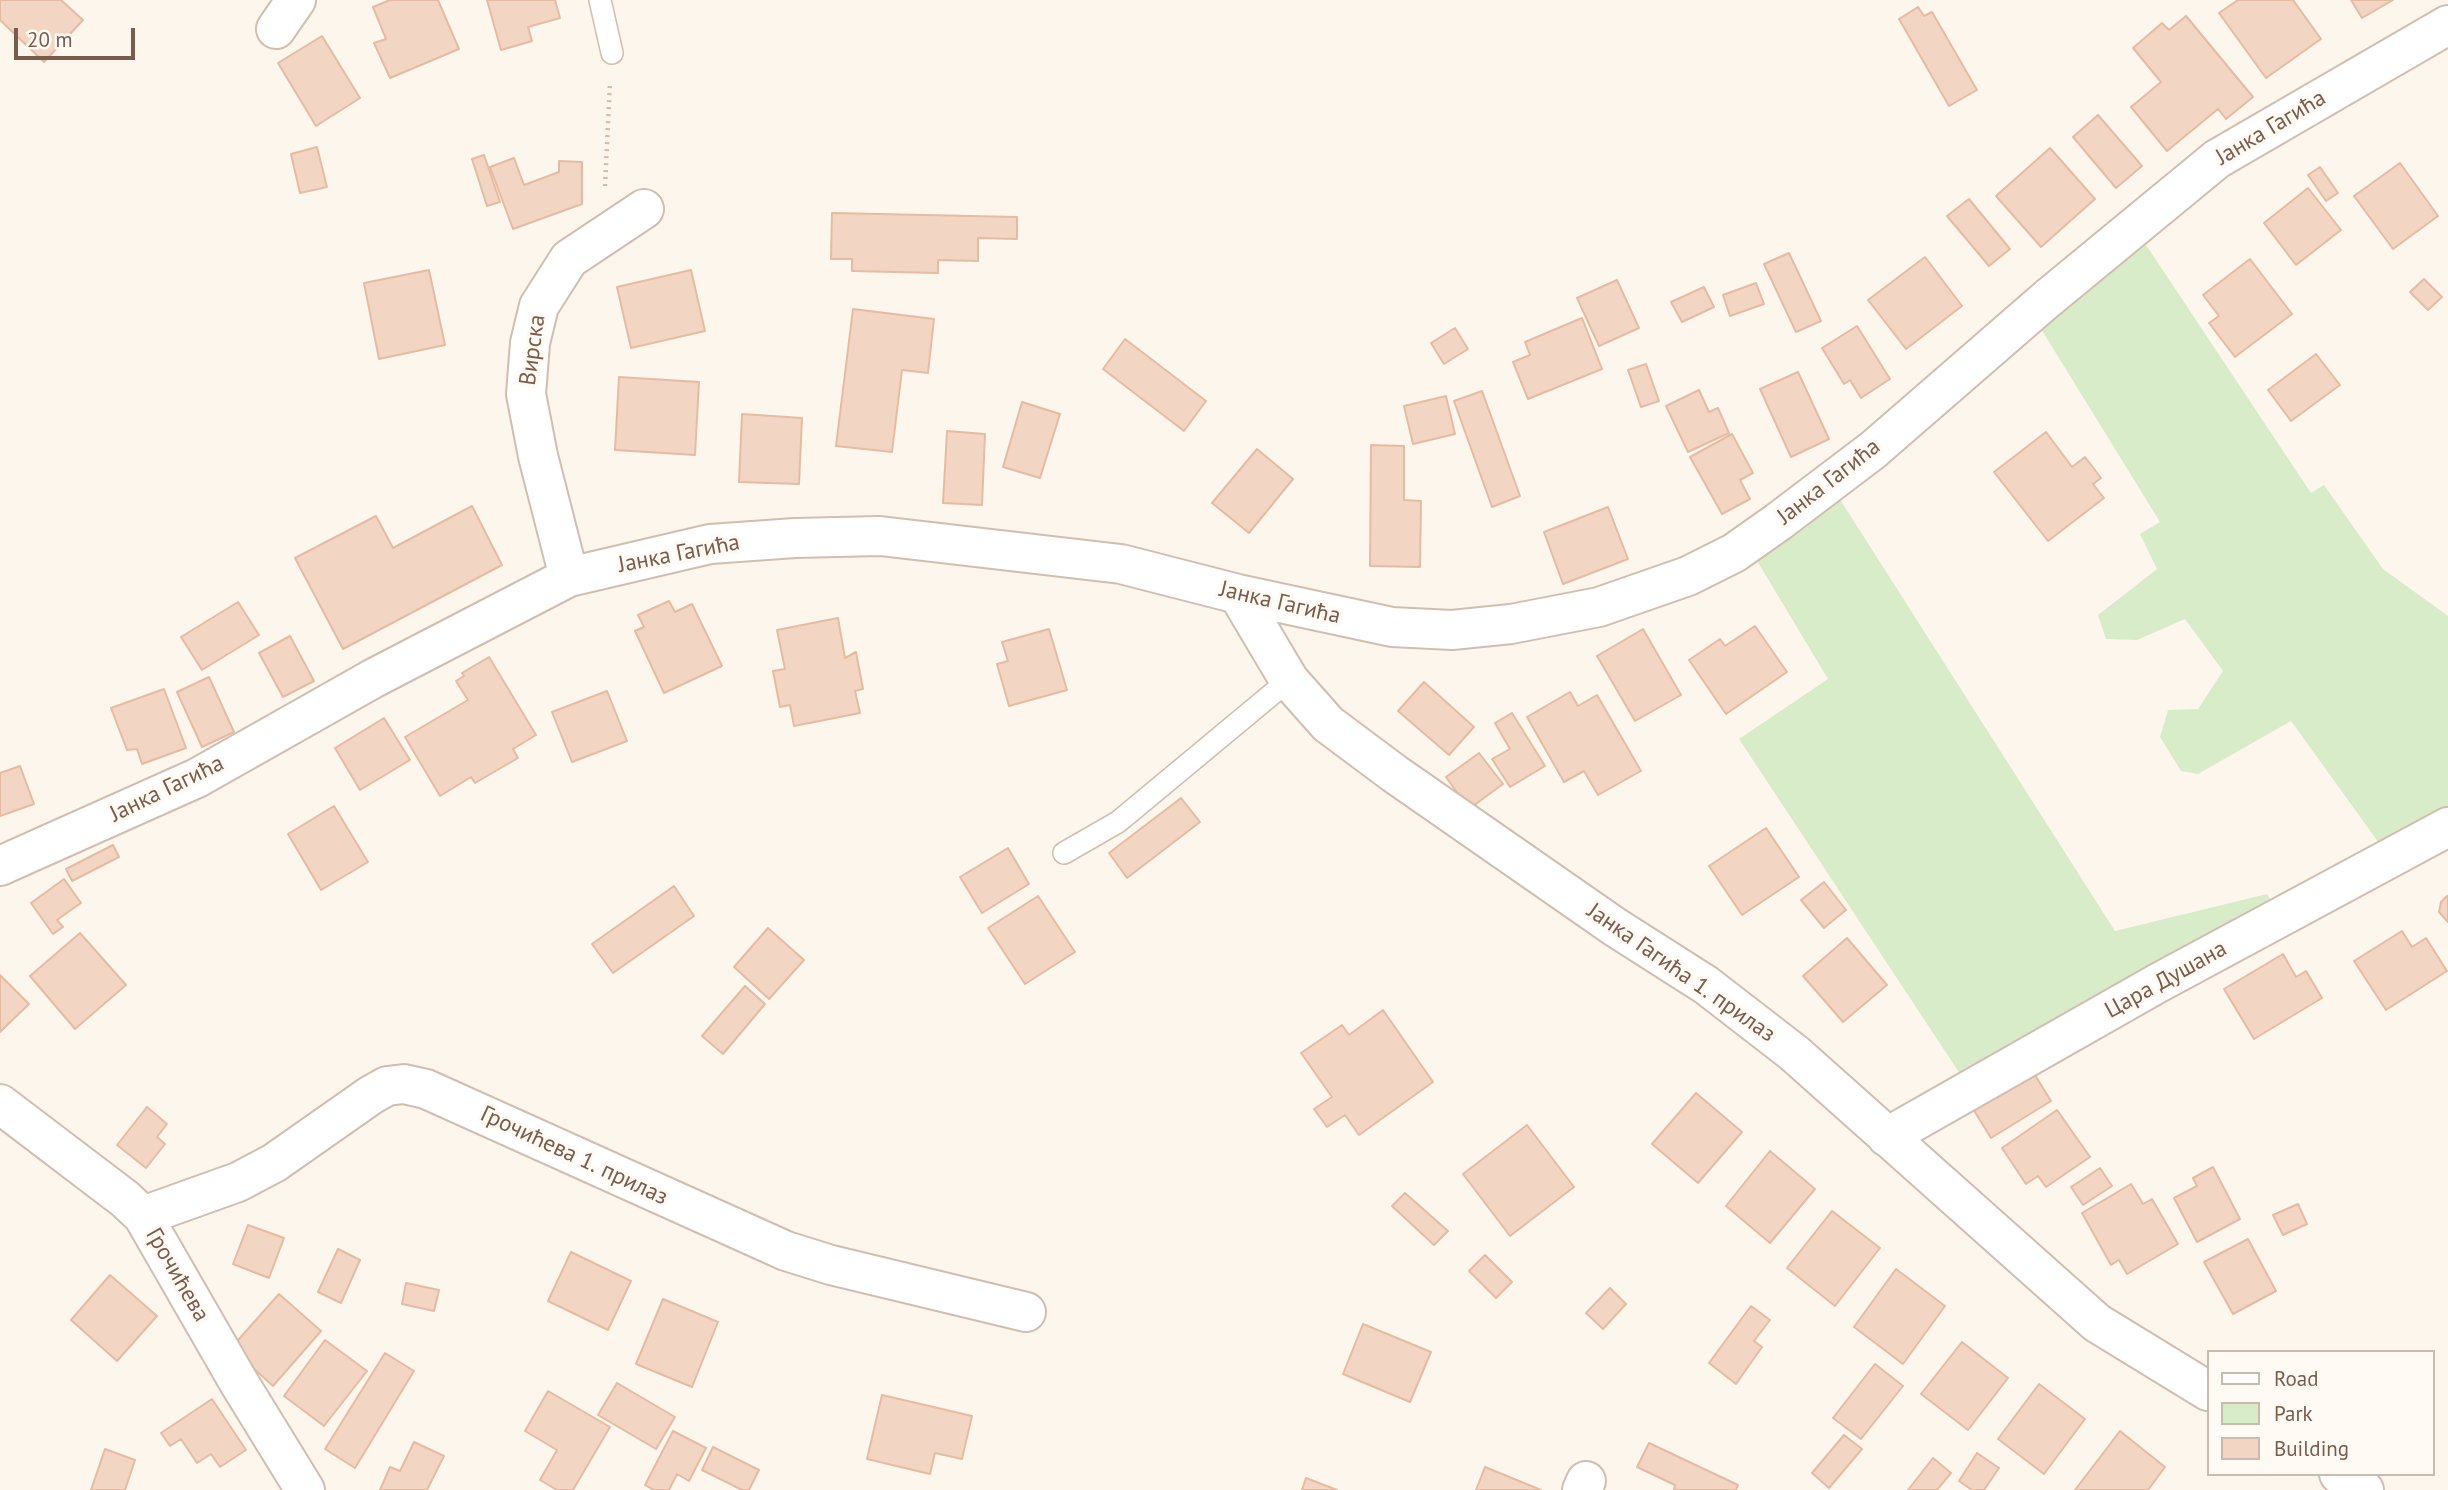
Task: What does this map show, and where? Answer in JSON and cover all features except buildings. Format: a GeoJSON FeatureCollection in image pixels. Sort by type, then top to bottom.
{"type":"FeatureCollection","features":[{"type":"Feature","properties":{"kind":"street","name":"Јанка Гагића"},"geometry":{"type":"LineString","coordinates":[[0,866],[197,778],[374,678],[569,577],[710,544],[880,536],[1122,564],[1238,594],[1392,627],[1452,630],[1511,624],[1599,607],[1688,576],[1734,553],[1756,538],[1873,450],[2047,299],[2217,159],[2448,25]]}},
{"type":"Feature","properties":{"kind":"street","name":"Вирска"},"geometry":{"type":"LineString","coordinates":[[569,577],[538,456],[526,394],[530,343],[539,306],[569,259],[644,209]]}},
{"type":"Feature","properties":{"kind":"street","name":"Јанка Гагића 1. прилаз"},"geometry":{"type":"LineString","coordinates":[[1238,594],[1268,649],[1289,680],[1328,724],[1395,774],[1604,919],[1706,985],[1794,1053],[2097,1323],[2206,1390]]}},
{"type":"Feature","properties":{"kind":"street","name":"Цара Душана"},"geometry":{"type":"LineString","coordinates":[[1888,1137],[2158,983],[2448,827]]}},
{"type":"Feature","properties":{"kind":"street","name":"Грочићева 1. прилаз"},"geometry":{"type":"LineString","coordinates":[[143,1216],[238,1182],[274,1163],[371,1095],[387,1086],[404,1084],[426,1089],[786,1251],[831,1265],[1026,1312]]}},
{"type":"Feature","properties":{"kind":"street","name":"Грочићева"},"geometry":{"type":"LineString","coordinates":[[0,1104],[125,1199],[143,1216],[238,1381],[305,1490]]}},
{"type":"Feature","properties":{"kind":"street"},"geometry":{"type":"LineString","coordinates":[[2342,1476],[2364,1490]]}},
{"type":"Feature","properties":{"kind":"lane"},"geometry":{"type":"LineString","coordinates":[[600,0],[612,53]]}},
{"type":"Feature","properties":{"kind":"lane"},"geometry":{"type":"LineString","coordinates":[[1064,853],[1118,822],[1289,680]]}},
{"type":"Feature","properties":{"kind":"path"},"geometry":{"type":"LineString","coordinates":[[609,232],[605,182],[612,53]]}},
{"type":"Feature","properties":{"kind":"green space"},"geometry":{"type":"Polygon","coordinates":[[[2146,245],[2311,493],[2324,485],[2383,569],[2448,616],[2448,842],[2397,868],[2291,721],[2198,774],[2181,771],[2160,737],[2168,710],[2198,709],[2223,671],[2185,619],[2137,640],[2106,639],[2098,615],[2157,569],[2140,534],[2160,522],[2038,324],[2146,245]]]}},
{"type":"Feature","properties":{"kind":"green space"},"geometry":{"type":"Polygon","coordinates":[[[1834,490],[2115,931],[2267,894],[2286,927],[1972,1092],[1739,739],[1828,679],[1753,554],[1834,490]]]}}]}
